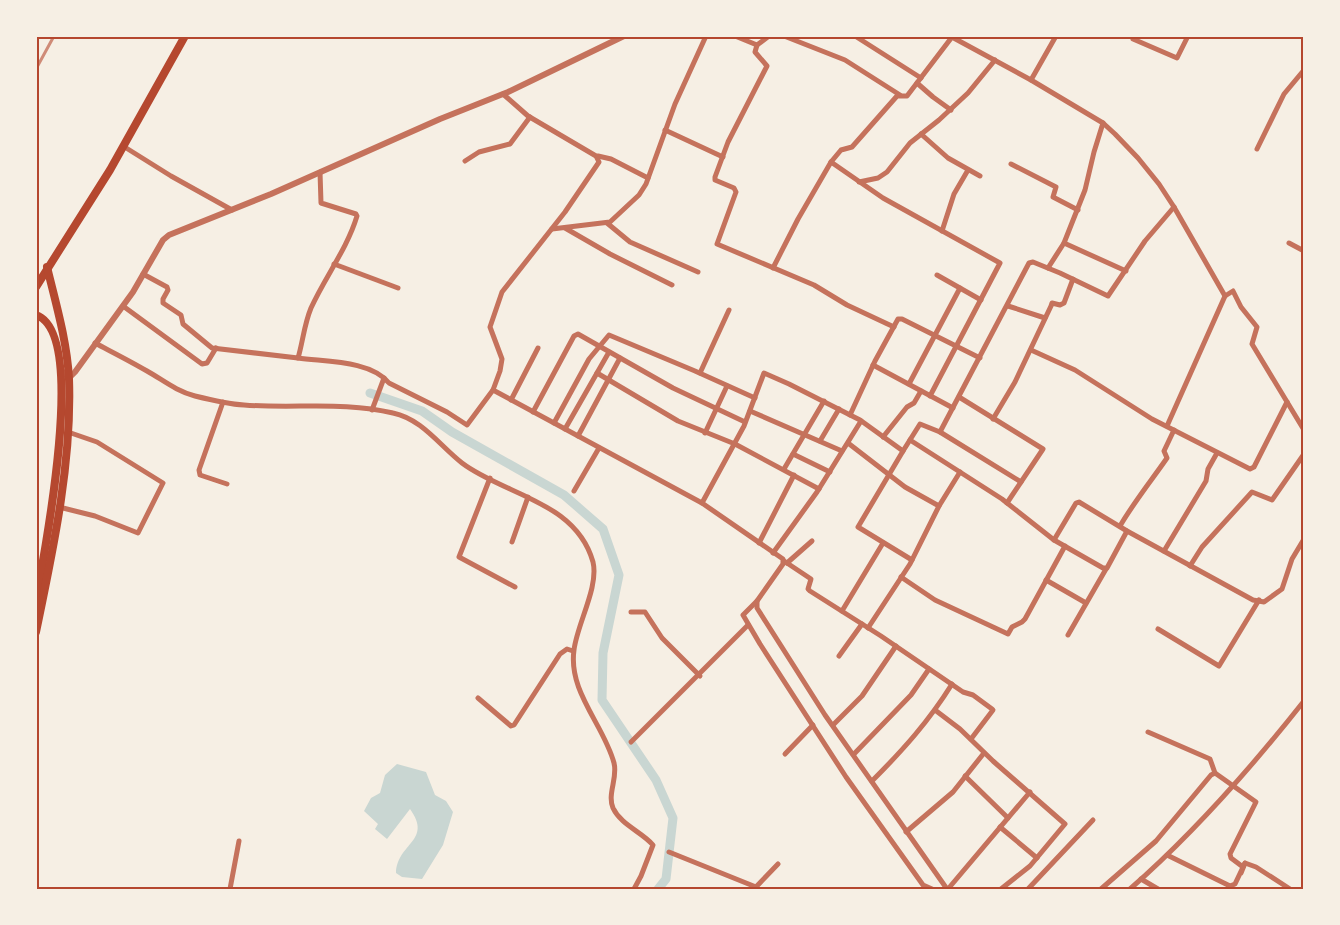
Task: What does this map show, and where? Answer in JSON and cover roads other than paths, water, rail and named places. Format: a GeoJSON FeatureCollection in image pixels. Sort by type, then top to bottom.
{"type":"FeatureCollection","features":[{"type":"Feature","properties":{"kind":"main road"},"geometry":{"type":"LineString","coordinates":[[36,287],[123,146],[185,36]]}},
{"type":"Feature","properties":{"kind":"main road"},"geometry":{"type":"LineString","coordinates":[[36,632],[59,507],[68,432],[69,378],[63,332],[47,267]]}},
{"type":"Feature","properties":{"kind":"main road"},"geometry":{"type":"LineString","coordinates":[[36,315],[47,320],[52,329],[57,341],[61,370],[61,433],[36,600]]}},
{"type":"Feature","properties":{"kind":"street"},"geometry":{"type":"LineString","coordinates":[[61,370],[69,378],[123,306],[163,240],[169,235],[503,94],[624,36]]}},
{"type":"Feature","properties":{"kind":"street"},"geometry":{"type":"LineString","coordinates":[[551,229],[607,223],[614,220],[639,195],[648,178],[675,104],[706,36]]}},
{"type":"Feature","properties":{"kind":"street"},"geometry":{"type":"LineString","coordinates":[[735,36],[757,45]]}},
{"type":"Feature","properties":{"kind":"street"},"geometry":{"type":"LineString","coordinates":[[769,36],[757,45],[755,52],[767,66],[740,117],[715,179],[734,188],[736,192],[717,244],[814,285],[848,305],[894,327]]}},
{"type":"Feature","properties":{"kind":"street"},"geometry":{"type":"LineString","coordinates":[[784,36],[845,60],[900,96]]}},
{"type":"Feature","properties":{"kind":"street"},"geometry":{"type":"LineString","coordinates":[[855,36],[919,80],[933,97],[951,110]]}},
{"type":"Feature","properties":{"kind":"street"},"geometry":{"type":"LineString","coordinates":[[1032,80],[1056,36]]}},
{"type":"Feature","properties":{"kind":"street"},"geometry":{"type":"LineString","coordinates":[[1133,39],[1177,58],[1188,36]]}},
{"type":"Feature","properties":{"kind":"street"},"geometry":{"type":"LineString","coordinates":[[773,268],[831,162],[841,150],[852,147],[897,96],[905,97],[951,37],[1032,80],[1103,123],[1138,158],[1174,207],[1225,296]]}},
{"type":"Feature","properties":{"kind":"street"},"geometry":{"type":"LineString","coordinates":[[859,182],[878,178],[887,172],[910,143],[951,110],[995,60]]}},
{"type":"Feature","properties":{"kind":"street"},"geometry":{"type":"LineString","coordinates":[[1257,149],[1284,94],[1304,70]]}},
{"type":"Feature","properties":{"kind":"street"},"geometry":{"type":"LineString","coordinates":[[503,94],[530,117],[596,156],[610,159],[648,178]]}},
{"type":"Feature","properties":{"kind":"street"},"geometry":{"type":"LineString","coordinates":[[465,161],[479,152],[510,144],[530,117]]}},
{"type":"Feature","properties":{"kind":"street"},"geometry":{"type":"LineString","coordinates":[[1048,268],[1064,243],[1078,210],[1088,182],[1103,123]]}},
{"type":"Feature","properties":{"kind":"street"},"geometry":{"type":"LineString","coordinates":[[665,130],[723,157]]}},
{"type":"Feature","properties":{"kind":"street"},"geometry":{"type":"LineString","coordinates":[[921,134],[948,158],[980,176]]}},
{"type":"Feature","properties":{"kind":"street"},"geometry":{"type":"LineString","coordinates":[[123,146],[232,210]]}},
{"type":"Feature","properties":{"kind":"street"},"geometry":{"type":"LineString","coordinates":[[143,274],[167,287],[163,303],[181,315],[183,324],[206,344],[216,348],[350,363],[384,378],[389,383],[447,411],[467,424],[493,390],[501,368],[502,359],[490,329],[495,308],[507,283],[598,166],[599,158],[596,156]]}},
{"type":"Feature","properties":{"kind":"street"},"geometry":{"type":"LineString","coordinates":[[831,162],[883,198],[1000,262],[930,396]]}},
{"type":"Feature","properties":{"kind":"street"},"geometry":{"type":"LineString","coordinates":[[1011,164],[1056,187],[1053,197],[1078,210]]}},
{"type":"Feature","properties":{"kind":"street"},"geometry":{"type":"LineString","coordinates":[[942,231],[956,191],[968,170]]}},
{"type":"Feature","properties":{"kind":"street"},"geometry":{"type":"LineString","coordinates":[[298,358],[304,328],[312,308],[351,232],[357,215],[321,203],[320,172]]}},
{"type":"Feature","properties":{"kind":"street"},"geometry":{"type":"LineString","coordinates":[[940,432],[1029,263],[1033,262],[1048,268],[1108,296],[1150,235],[1174,207]]}},
{"type":"Feature","properties":{"kind":"street"},"geometry":{"type":"LineString","coordinates":[[607,223],[630,242],[698,272]]}},
{"type":"Feature","properties":{"kind":"street"},"geometry":{"type":"LineString","coordinates":[[565,228],[672,285]]}},
{"type":"Feature","properties":{"kind":"street"},"geometry":{"type":"LineString","coordinates":[[1064,243],[1126,271]]}},
{"type":"Feature","properties":{"kind":"street"},"geometry":{"type":"LineString","coordinates":[[1289,243],[1304,252]]}},
{"type":"Feature","properties":{"kind":"street"},"geometry":{"type":"LineString","coordinates":[[334,264],[398,288]]}},
{"type":"Feature","properties":{"kind":"street"},"geometry":{"type":"LineString","coordinates":[[937,275],[981,300]]}},
{"type":"Feature","properties":{"kind":"street"},"geometry":{"type":"LineString","coordinates":[[993,419],[1015,382],[1052,303],[1060,305],[1064,303],[1073,279]]}},
{"type":"Feature","properties":{"kind":"street"},"geometry":{"type":"LineString","coordinates":[[909,384],[960,288]]}},
{"type":"Feature","properties":{"kind":"street"},"geometry":{"type":"LineString","coordinates":[[1167,426],[1225,296],[1233,291],[1241,307],[1257,327],[1252,344],[1304,430]]}},
{"type":"Feature","properties":{"kind":"street"},"geometry":{"type":"LineString","coordinates":[[123,306],[202,364],[207,363],[216,348]]}},
{"type":"Feature","properties":{"kind":"street"},"geometry":{"type":"LineString","coordinates":[[1008,306],[1045,318]]}},
{"type":"Feature","properties":{"kind":"street"},"geometry":{"type":"LineString","coordinates":[[700,373],[729,310]]}},
{"type":"Feature","properties":{"kind":"street"},"geometry":{"type":"LineString","coordinates":[[850,415],[873,365],[900,319],[980,358]]}},
{"type":"Feature","properties":{"kind":"street"},"geometry":{"type":"LineString","coordinates":[[532,412],[574,336],[578,334],[598,347],[650,373],[668,386],[745,422]]}},
{"type":"Feature","properties":{"kind":"street"},"geometry":{"type":"LineString","coordinates":[[554,423],[589,359],[609,335],[755,398]]}},
{"type":"Feature","properties":{"kind":"street"},"geometry":{"type":"LineString","coordinates":[[95,343],[181,392],[223,402],[255,405],[335,405],[393,412],[413,421],[463,463],[556,512],[573,529],[591,556],[594,565],[588,602],[573,651],[575,678],[615,765],[611,798],[613,807],[622,820],[653,845],[641,876],[633,889]]}},
{"type":"Feature","properties":{"kind":"street"},"geometry":{"type":"LineString","coordinates":[[511,400],[538,348]]}},
{"type":"Feature","properties":{"kind":"street"},"geometry":{"type":"LineString","coordinates":[[1030,350],[1075,370],[1167,426],[1248,469],[1252,468],[1287,402]]}},
{"type":"Feature","properties":{"kind":"street"},"geometry":{"type":"LineString","coordinates":[[565,429],[609,352]]}},
{"type":"Feature","properties":{"kind":"street"},"geometry":{"type":"LineString","coordinates":[[578,436],[620,358]]}},
{"type":"Feature","properties":{"kind":"street"},"geometry":{"type":"LineString","coordinates":[[873,365],[953,408]]}},
{"type":"Feature","properties":{"kind":"street"},"geometry":{"type":"LineString","coordinates":[[597,373],[678,422],[735,444],[819,489]]}},
{"type":"Feature","properties":{"kind":"street"},"geometry":{"type":"LineString","coordinates":[[702,503],[735,444],[762,376],[766,373],[861,421],[903,452]]}},
{"type":"Feature","properties":{"kind":"street"},"geometry":{"type":"LineString","coordinates":[[372,410],[384,378]]}},
{"type":"Feature","properties":{"kind":"street"},"geometry":{"type":"LineString","coordinates":[[705,433],[727,386]]}},
{"type":"Feature","properties":{"kind":"street"},"geometry":{"type":"LineString","coordinates":[[493,390],[702,503],[811,579],[810,591],[993,710],[971,739]]}},
{"type":"Feature","properties":{"kind":"street"},"geometry":{"type":"LineString","coordinates":[[883,437],[907,407],[914,403],[921,391]]}},
{"type":"Feature","properties":{"kind":"street"},"geometry":{"type":"LineString","coordinates":[[959,397],[1043,449],[1007,504]]}},
{"type":"Feature","properties":{"kind":"street"},"geometry":{"type":"LineString","coordinates":[[784,470],[824,401]]}},
{"type":"Feature","properties":{"kind":"street"},"geometry":{"type":"LineString","coordinates":[[223,402],[199,470],[200,475],[227,484]]}},
{"type":"Feature","properties":{"kind":"street"},"geometry":{"type":"LineString","coordinates":[[820,441],[839,409]]}},
{"type":"Feature","properties":{"kind":"street"},"geometry":{"type":"LineString","coordinates":[[750,411],[842,451]]}},
{"type":"Feature","properties":{"kind":"street"},"geometry":{"type":"LineString","coordinates":[[773,553],[819,489],[861,421]]}},
{"type":"Feature","properties":{"kind":"street"},"geometry":{"type":"LineString","coordinates":[[912,560],[858,528],[920,424],[940,432],[1021,482]]}},
{"type":"Feature","properties":{"kind":"street"},"geometry":{"type":"LineString","coordinates":[[1120,526],[1135,500],[1148,486],[1167,458],[1164,449],[1174,430]]}},
{"type":"Feature","properties":{"kind":"street"},"geometry":{"type":"LineString","coordinates":[[59,507],[95,516],[138,533],[163,483],[97,442],[68,432]]}},
{"type":"Feature","properties":{"kind":"street"},"geometry":{"type":"LineString","coordinates":[[910,440],[1007,504],[1054,540],[1106,569]]}},
{"type":"Feature","properties":{"kind":"street"},"geometry":{"type":"LineString","coordinates":[[848,442],[889,476],[939,506]]}},
{"type":"Feature","properties":{"kind":"street"},"geometry":{"type":"LineString","coordinates":[[574,491],[599,448]]}},
{"type":"Feature","properties":{"kind":"street"},"geometry":{"type":"LineString","coordinates":[[1164,551],[1206,481],[1208,469],[1217,453]]}},
{"type":"Feature","properties":{"kind":"street"},"geometry":{"type":"LineString","coordinates":[[794,454],[830,472]]}},
{"type":"Feature","properties":{"kind":"street"},"geometry":{"type":"LineString","coordinates":[[1190,566],[1202,547],[1252,492],[1272,500],[1304,454]]}},
{"type":"Feature","properties":{"kind":"street"},"geometry":{"type":"LineString","coordinates":[[868,628],[902,577],[939,506],[960,472]]}},
{"type":"Feature","properties":{"kind":"street"},"geometry":{"type":"LineString","coordinates":[[759,543],[794,475]]}},
{"type":"Feature","properties":{"kind":"street"},"geometry":{"type":"LineString","coordinates":[[489,478],[459,557],[515,587]]}},
{"type":"Feature","properties":{"kind":"street"},"geometry":{"type":"LineString","coordinates":[[512,542],[528,497]]}},
{"type":"Feature","properties":{"kind":"street"},"geometry":{"type":"LineString","coordinates":[[1054,540],[1078,502],[1252,600],[1264,602],[1282,589],[1292,559],[1304,539]]}},
{"type":"Feature","properties":{"kind":"street"},"geometry":{"type":"LineString","coordinates":[[1068,635],[1127,531]]}},
{"type":"Feature","properties":{"kind":"street"},"geometry":{"type":"LineString","coordinates":[[812,541],[786,562],[743,615],[846,777],[922,887],[932,889]]}},
{"type":"Feature","properties":{"kind":"street"},"geometry":{"type":"LineString","coordinates":[[842,611],[884,543]]}},
{"type":"Feature","properties":{"kind":"street"},"geometry":{"type":"LineString","coordinates":[[902,577],[935,600],[1008,634],[1012,627],[1025,619],[1065,546]]}},
{"type":"Feature","properties":{"kind":"street"},"geometry":{"type":"LineString","coordinates":[[1046,580],[1086,603]]}},
{"type":"Feature","properties":{"kind":"street"},"geometry":{"type":"LineString","coordinates":[[1158,629],[1220,666],[1259,600]]}},
{"type":"Feature","properties":{"kind":"street"},"geometry":{"type":"LineString","coordinates":[[753,605],[832,725],[948,889],[1030,792]]}},
{"type":"Feature","properties":{"kind":"street"},"geometry":{"type":"LineString","coordinates":[[631,612],[645,612],[662,638],[700,676]]}},
{"type":"Feature","properties":{"kind":"street"},"geometry":{"type":"LineString","coordinates":[[839,656],[862,624]]}},
{"type":"Feature","properties":{"kind":"street"},"geometry":{"type":"LineString","coordinates":[[631,742],[700,676],[748,625]]}},
{"type":"Feature","properties":{"kind":"street"},"geometry":{"type":"LineString","coordinates":[[832,725],[862,696],[896,646]]}},
{"type":"Feature","properties":{"kind":"street"},"geometry":{"type":"LineString","coordinates":[[478,698],[511,726],[514,725],[560,654],[567,650],[573,651]]}},
{"type":"Feature","properties":{"kind":"street"},"geometry":{"type":"LineString","coordinates":[[854,754],[911,695],[929,669]]}},
{"type":"Feature","properties":{"kind":"street"},"geometry":{"type":"LineString","coordinates":[[872,781],[911,741],[952,684]]}},
{"type":"Feature","properties":{"kind":"street"},"geometry":{"type":"LineString","coordinates":[[1130,889],[1143,880],[1267,747],[1304,701]]}},
{"type":"Feature","properties":{"kind":"street"},"geometry":{"type":"LineString","coordinates":[[935,710],[953,722],[984,753],[1065,824],[1037,858],[1001,889]]}},
{"type":"Feature","properties":{"kind":"street"},"geometry":{"type":"LineString","coordinates":[[785,754],[813,725]]}},
{"type":"Feature","properties":{"kind":"street"},"geometry":{"type":"LineString","coordinates":[[1148,732],[1210,759],[1217,774],[1256,802],[1230,854],[1231,858],[1243,867],[1256,867],[1290,889]]}},
{"type":"Feature","properties":{"kind":"street"},"geometry":{"type":"LineString","coordinates":[[906,832],[938,806],[984,753]]}},
{"type":"Feature","properties":{"kind":"street"},"geometry":{"type":"LineString","coordinates":[[1101,889],[1156,841],[1210,775],[1217,774]]}},
{"type":"Feature","properties":{"kind":"street"},"geometry":{"type":"LineString","coordinates":[[965,776],[1008,818]]}},
{"type":"Feature","properties":{"kind":"street"},"geometry":{"type":"LineString","coordinates":[[1028,889],[1093,820]]}},
{"type":"Feature","properties":{"kind":"street"},"geometry":{"type":"LineString","coordinates":[[1000,827],[1037,858]]}},
{"type":"Feature","properties":{"kind":"street"},"geometry":{"type":"LineString","coordinates":[[230,889],[239,841]]}},
{"type":"Feature","properties":{"kind":"street"},"geometry":{"type":"LineString","coordinates":[[669,852],[755,888],[778,864]]}},
{"type":"Feature","properties":{"kind":"street"},"geometry":{"type":"LineString","coordinates":[[1167,855],[1230,886],[1235,885],[1243,867]]}},
{"type":"Feature","properties":{"kind":"street"},"geometry":{"type":"LineString","coordinates":[[1140,889],[1143,880]]}},
{"type":"Feature","properties":{"kind":"street"},"geometry":{"type":"LineString","coordinates":[[1143,880],[1158,889]]}},
{"type":"Feature","properties":{"kind":"waterway"},"geometry":{"type":"LineString","coordinates":[[370,393],[422,411],[452,432],[564,495],[603,529],[619,575],[603,653],[602,700],[656,780],[673,818],[666,879],[658,889]]}},
{"type":"Feature","properties":{"kind":"railway"},"geometry":{"type":"LineString","coordinates":[[36,69],[54,36]]}}]}
